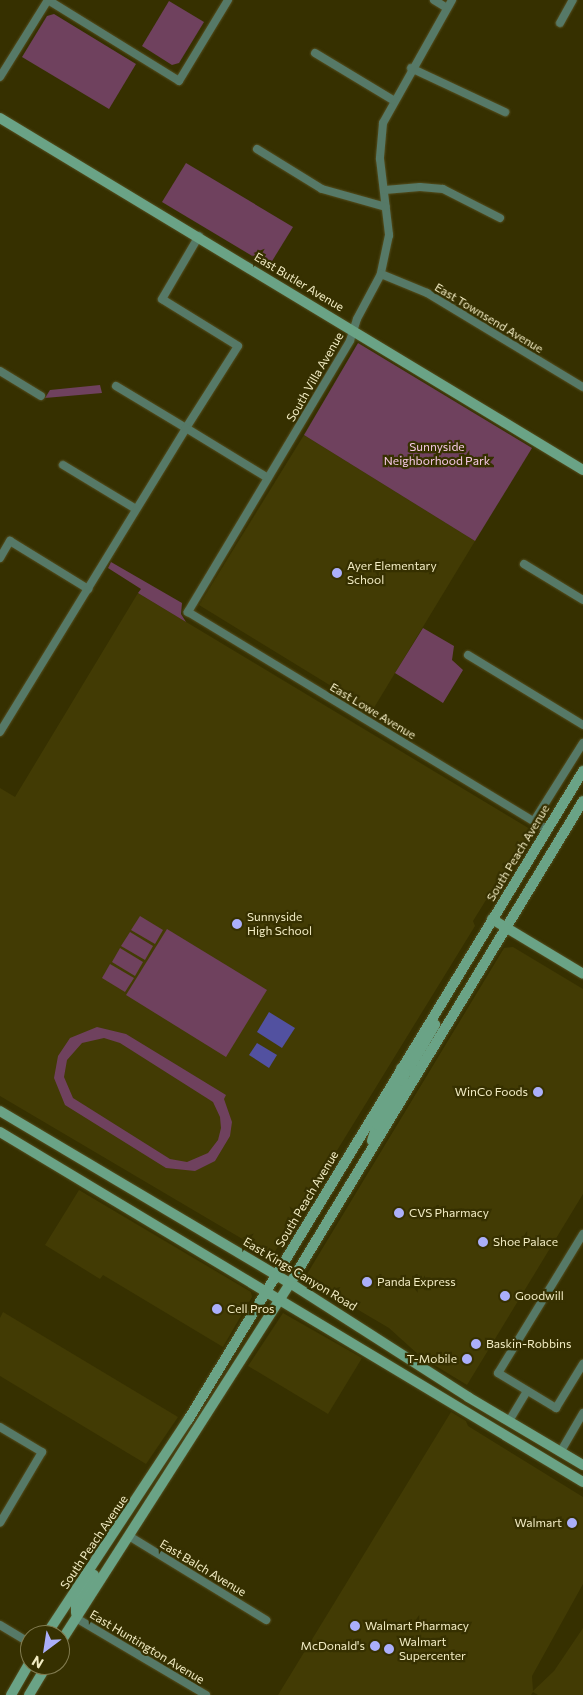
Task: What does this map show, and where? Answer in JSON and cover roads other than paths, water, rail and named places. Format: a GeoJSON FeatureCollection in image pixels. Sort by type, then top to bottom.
{"type":"FeatureCollection","features":[{"type":"Feature","properties":{"kind":"main road","name":"East Butler Avenue"},"geometry":{"type":"LineString","coordinates":[[0,118],[199,236],[583,470]]}},
{"type":"Feature","properties":{"kind":"main road","name":"South Peach Avenue"},"geometry":{"type":"LineString","coordinates":[[53,1625],[105,1549],[188,1420],[583,771]]}},
{"type":"Feature","properties":{"kind":"main road","name":"South Peach Avenue"},"geometry":{"type":"LineString","coordinates":[[70,1627],[290,1283],[583,801]]}},
{"type":"Feature","properties":{"kind":"main road"},"geometry":{"type":"LineString","coordinates":[[534,881],[532,875],[552,840],[552,834],[548,829]]}},
{"type":"Feature","properties":{"kind":"main road"},"geometry":{"type":"LineString","coordinates":[[492,919],[583,974]]}},
{"type":"Feature","properties":{"kind":"main road"},"geometry":{"type":"LineString","coordinates":[[415,1077],[411,1066],[441,1016],[449,990]]}},
{"type":"Feature","properties":{"kind":"main road"},"geometry":{"type":"LineString","coordinates":[[368,1156],[377,1125],[404,1081],[405,1074],[401,1068]]}},
{"type":"Feature","properties":{"kind":"main road","name":"East Kings Canyon Road"},"geometry":{"type":"LineString","coordinates":[[0,1111],[276,1274],[509,1421],[583,1465]]}},
{"type":"Feature","properties":{"kind":"main road"},"geometry":{"type":"LineString","coordinates":[[0,1132],[280,1298],[583,1482]]}},
{"type":"Feature","properties":{"kind":"main road"},"geometry":{"type":"LineString","coordinates":[[166,1478],[169,1463],[189,1429],[188,1420]]}},
{"type":"Feature","properties":{"kind":"main road"},"geometry":{"type":"LineString","coordinates":[[129,1536],[128,1527],[151,1490],[163,1460]]}},
{"type":"Feature","properties":{"kind":"main road"},"geometry":{"type":"LineString","coordinates":[[76,1618],[76,1606],[93,1578],[105,1549]]}},
{"type":"Feature","properties":{"kind":"main road"},"geometry":{"type":"LineString","coordinates":[[11,1695],[23,1675]]}},
{"type":"Feature","properties":{"kind":"main road"},"geometry":{"type":"LineString","coordinates":[[29,1695],[40,1675]]}},
{"type":"Feature","properties":{"kind":"street"},"geometry":{"type":"LineString","coordinates":[[0,76],[48,0],[180,81],[228,0]]}},
{"type":"Feature","properties":{"kind":"street"},"geometry":{"type":"LineString","coordinates":[[434,0],[447,8]]}},
{"type":"Feature","properties":{"kind":"street","name":"South Villa Avenue"},"geometry":{"type":"LineString","coordinates":[[188,612],[342,356],[381,274],[388,244],[379,148],[383,123],[393,100],[452,0]]}},
{"type":"Feature","properties":{"kind":"street"},"geometry":{"type":"LineString","coordinates":[[560,23],[573,0]]}},
{"type":"Feature","properties":{"kind":"street"},"geometry":{"type":"LineString","coordinates":[[315,53],[393,100]]}},
{"type":"Feature","properties":{"kind":"street"},"geometry":{"type":"LineString","coordinates":[[411,68],[505,112]]}},
{"type":"Feature","properties":{"kind":"street"},"geometry":{"type":"LineString","coordinates":[[257,149],[322,189],[386,207]]}},
{"type":"Feature","properties":{"kind":"street"},"geometry":{"type":"LineString","coordinates":[[384,190],[443,189],[500,218]]}},
{"type":"Feature","properties":{"kind":"street"},"geometry":{"type":"LineString","coordinates":[[0,732],[238,346],[162,300],[199,236]]}},
{"type":"Feature","properties":{"kind":"street","name":"East Townsend Avenue"},"geometry":{"type":"LineString","coordinates":[[381,274],[427,293],[583,387]]}},
{"type":"Feature","properties":{"kind":"street"},"geometry":{"type":"LineString","coordinates":[[0,371],[40,396]]}},
{"type":"Feature","properties":{"kind":"street"},"geometry":{"type":"LineString","coordinates":[[116,386],[268,478]]}},
{"type":"Feature","properties":{"kind":"street"},"geometry":{"type":"LineString","coordinates":[[63,465],[136,509]]}},
{"type":"Feature","properties":{"kind":"street"},"geometry":{"type":"LineString","coordinates":[[0,558],[10,541],[88,589]]}},
{"type":"Feature","properties":{"kind":"street"},"geometry":{"type":"LineString","coordinates":[[524,564],[583,600]]}},
{"type":"Feature","properties":{"kind":"street","name":"East Lowe Avenue"},"geometry":{"type":"LineString","coordinates":[[188,612],[548,829]]}},
{"type":"Feature","properties":{"kind":"street"},"geometry":{"type":"LineString","coordinates":[[468,655],[583,725]]}},
{"type":"Feature","properties":{"kind":"street","name":"South Peach Avenue"},"geometry":{"type":"LineString","coordinates":[[534,821],[583,742]]}},
{"type":"Feature","properties":{"kind":"street"},"geometry":{"type":"LineString","coordinates":[[583,1234],[580,1248],[498,1373],[556,1408],[583,1364]]}},
{"type":"Feature","properties":{"kind":"street"},"geometry":{"type":"LineString","coordinates":[[509,1421],[527,1391]]}},
{"type":"Feature","properties":{"kind":"street"},"geometry":{"type":"LineString","coordinates":[[561,1451],[583,1413]]}},
{"type":"Feature","properties":{"kind":"street"},"geometry":{"type":"LineString","coordinates":[[0,1427],[42,1452],[0,1523]]}},
{"type":"Feature","properties":{"kind":"street","name":"East Balch Avenue"},"geometry":{"type":"LineString","coordinates":[[129,1536],[266,1620]]}},
{"type":"Feature","properties":{"kind":"street","name":"East Huntington Avenue"},"geometry":{"type":"LineString","coordinates":[[76,1618],[206,1695]]}},
{"type":"Feature","properties":{"kind":"street"},"geometry":{"type":"LineString","coordinates":[[0,1626],[20,1637]]}},
{"type":"Feature","properties":{"kind":"place","name":"Ayer Elementary School"},"geometry":{"type":"Point","coordinates":[337,573]}},
{"type":"Feature","properties":{"kind":"place","name":"Sunnyside High School"},"geometry":{"type":"Point","coordinates":[237,924]}},
{"type":"Feature","properties":{"kind":"place","name":"WinCo Foods"},"geometry":{"type":"Point","coordinates":[538,1092]}},
{"type":"Feature","properties":{"kind":"place","name":"CVS Pharmacy"},"geometry":{"type":"Point","coordinates":[399,1213]}},
{"type":"Feature","properties":{"kind":"place","name":"Shoe Palace"},"geometry":{"type":"Point","coordinates":[483,1242]}},
{"type":"Feature","properties":{"kind":"place","name":"Panda Express"},"geometry":{"type":"Point","coordinates":[367,1282]}},
{"type":"Feature","properties":{"kind":"place","name":"Goodwill"},"geometry":{"type":"Point","coordinates":[505,1296]}},
{"type":"Feature","properties":{"kind":"place","name":"Cell Pros"},"geometry":{"type":"Point","coordinates":[217,1309]}},
{"type":"Feature","properties":{"kind":"place","name":"Baskin-Robbins"},"geometry":{"type":"Point","coordinates":[476,1344]}},
{"type":"Feature","properties":{"kind":"place","name":"T-Mobile"},"geometry":{"type":"Point","coordinates":[467,1359]}},
{"type":"Feature","properties":{"kind":"place","name":"Walmart"},"geometry":{"type":"Point","coordinates":[572,1523]}},
{"type":"Feature","properties":{"kind":"place","name":"Walmart Pharmacy"},"geometry":{"type":"Point","coordinates":[355,1626]}},
{"type":"Feature","properties":{"kind":"place","name":"McDonald's"},"geometry":{"type":"Point","coordinates":[375,1646]}},
{"type":"Feature","properties":{"kind":"place","name":"Walmart Supercenter"},"geometry":{"type":"Point","coordinates":[389,1649]}},
{"type":"Feature","properties":{"kind":"park label","name":"Sunnyside Neighborhood Park"},"geometry":{"type":"Point","coordinates":[437,454]}}]}
